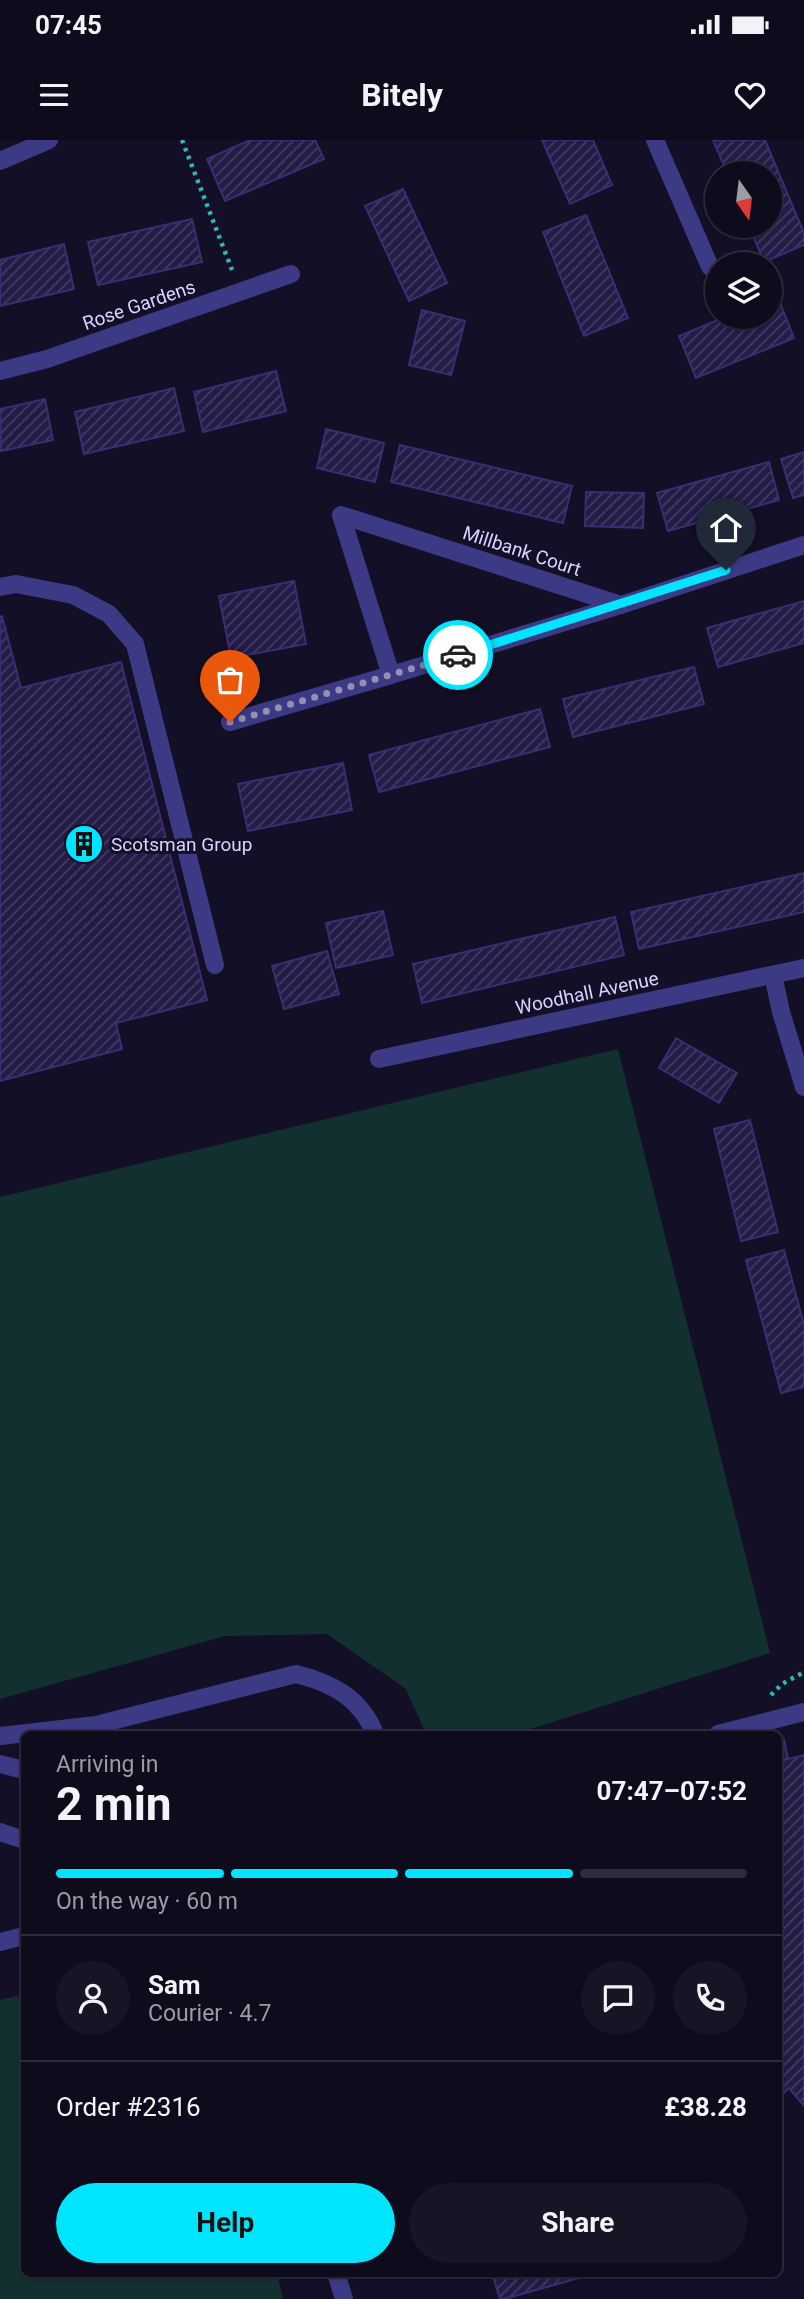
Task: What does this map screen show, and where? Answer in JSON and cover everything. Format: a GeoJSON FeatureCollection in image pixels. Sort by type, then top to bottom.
{"type":"FeatureCollection","features":[{"type":"Feature","properties":{"kind":"street"},"geometry":{"type":"LineString","coordinates":[[0,161],[49,140]]}},
{"type":"Feature","properties":{"kind":"street"},"geometry":{"type":"LineString","coordinates":[[655,140],[705,255]]}},
{"type":"Feature","properties":{"kind":"street","name":"Rose Gardens"},"geometry":{"type":"LineString","coordinates":[[0,371],[47,359],[291,274]]}},
{"type":"Feature","properties":{"kind":"street","name":"Millbank Court"},"geometry":{"type":"LineString","coordinates":[[391,675],[341,515],[621,605]]}},
{"type":"Feature","properties":{"kind":"street"},"geometry":{"type":"LineString","coordinates":[[230,722],[621,605],[804,545]]}},
{"type":"Feature","properties":{"kind":"street"},"geometry":{"type":"LineString","coordinates":[[0,587],[16,584],[73,595],[109,614],[135,644],[215,965]]}},
{"type":"Feature","properties":{"kind":"street","name":"Woodhall Avenue"},"geometry":{"type":"LineString","coordinates":[[379,1059],[804,968]]}},
{"type":"Feature","properties":{"kind":"street"},"geometry":{"type":"LineString","coordinates":[[773,975],[781,1012],[804,1087]]}},
{"type":"Feature","properties":{"kind":"street"},"geometry":{"type":"LineString","coordinates":[[44,1731],[96,1725],[296,1674],[321,1680],[344,1693],[368,1716],[374,1731]]}},
{"type":"Feature","properties":{"kind":"street"},"geometry":{"type":"LineString","coordinates":[[730,1731],[804,1712]]}},
{"type":"Feature","properties":{"kind":"street"},"geometry":{"type":"LineString","coordinates":[[0,1736],[21,1734]]}},
{"type":"Feature","properties":{"kind":"street"},"geometry":{"type":"LineString","coordinates":[[0,1764],[21,1769]]}},
{"type":"Feature","properties":{"kind":"street"},"geometry":{"type":"LineString","coordinates":[[0,1832],[21,1839]]}},
{"type":"Feature","properties":{"kind":"street"},"geometry":{"type":"LineString","coordinates":[[0,1942],[21,1937]]}},
{"type":"Feature","properties":{"kind":"street"},"geometry":{"type":"LineString","coordinates":[[337,2277],[344,2299]]}},
{"type":"Feature","properties":{"kind":"path"},"geometry":{"type":"LineString","coordinates":[[182,140],[241,292]]}},
{"type":"Feature","properties":{"kind":"green space"},"geometry":{"type":"Polygon","coordinates":[[[618,1049],[770,1653],[524,1731],[425,1731],[406,1689],[327,1634],[225,1636],[0,1699],[0,1197],[618,1049]]]}},
{"type":"Feature","properties":{"kind":"green space"},"geometry":{"type":"Polygon","coordinates":[[[21,1995],[21,2277],[278,2277],[283,2299],[0,2299],[0,2000],[21,1995]]]}},
{"type":"Feature","properties":{"kind":"building"},"geometry":{"type":"Polygon","coordinates":[[[250,140],[315,140],[324,159],[225,201],[207,159],[250,140]]]}},
{"type":"Feature","properties":{"kind":"building"},"geometry":{"type":"Polygon","coordinates":[[[542,140],[593,140],[612,185],[570,204],[542,140]]]}},
{"type":"Feature","properties":{"kind":"building"},"geometry":{"type":"Polygon","coordinates":[[[713,140],[765,140],[774,161],[722,161],[713,140]]]}},
{"type":"Feature","properties":{"kind":"building"},"geometry":{"type":"Polygon","coordinates":[[[782,181],[804,233],[804,245],[782,254],[782,252],[760,252],[754,238],[782,238],[782,181]]]}},
{"type":"Feature","properties":{"kind":"building"},"geometry":{"type":"Polygon","coordinates":[[[403,189],[447,283],[409,301],[365,206],[403,189]]]}},
{"type":"Feature","properties":{"kind":"building"},"geometry":{"type":"Polygon","coordinates":[[[586,215],[628,318],[584,336],[543,232],[586,215]]]}},
{"type":"Feature","properties":{"kind":"building"},"geometry":{"type":"Polygon","coordinates":[[[192,219],[202,262],[98,285],[88,242],[192,219]]]}},
{"type":"Feature","properties":{"kind":"building"},"geometry":{"type":"Polygon","coordinates":[[[64,244],[74,289],[0,306],[0,260],[64,244]]]}},
{"type":"Feature","properties":{"kind":"building"},"geometry":{"type":"Polygon","coordinates":[[[782,308],[794,338],[696,378],[679,336],[705,325],[705,329],[782,329],[782,308]]]}},
{"type":"Feature","properties":{"kind":"building"},"geometry":{"type":"Polygon","coordinates":[[[422,310],[465,321],[451,375],[409,365],[422,310]]]}},
{"type":"Feature","properties":{"kind":"building"},"geometry":{"type":"Polygon","coordinates":[[[276,371],[286,411],[203,432],[194,392],[276,371]]]}},
{"type":"Feature","properties":{"kind":"building"},"geometry":{"type":"Polygon","coordinates":[[[174,388],[184,431],[84,454],[75,412],[174,388]]]}},
{"type":"Feature","properties":{"kind":"building"},"geometry":{"type":"Polygon","coordinates":[[[45,399],[53,440],[1,451],[0,409],[45,399]]]}},
{"type":"Feature","properties":{"kind":"building"},"geometry":{"type":"Polygon","coordinates":[[[326,429],[384,443],[375,482],[317,468],[326,429]]]}},
{"type":"Feature","properties":{"kind":"building"},"geometry":{"type":"Polygon","coordinates":[[[400,445],[572,486],[563,523],[391,482],[400,445]]]}},
{"type":"Feature","properties":{"kind":"building"},"geometry":{"type":"Polygon","coordinates":[[[804,452],[804,495],[793,498],[781,459],[804,452]]]}},
{"type":"Feature","properties":{"kind":"building"},"geometry":{"type":"Polygon","coordinates":[[[769,462],[779,500],[668,531],[657,493],[769,462]]]}},
{"type":"Feature","properties":{"kind":"building"},"geometry":{"type":"Polygon","coordinates":[[[586,492],[644,493],[643,528],[585,526],[586,492]]]}},
{"type":"Feature","properties":{"kind":"building"},"geometry":{"type":"Polygon","coordinates":[[[294,581],[306,644],[231,658],[219,596],[294,581]]]}},
{"type":"Feature","properties":{"kind":"building"},"geometry":{"type":"Polygon","coordinates":[[[804,601],[804,643],[718,667],[707,628],[804,601]]]}},
{"type":"Feature","properties":{"kind":"building","name":"Scotsman Group"},"geometry":{"type":"Polygon","coordinates":[[[2,616],[21,688],[121,662],[207,1000],[116,1023],[122,1049],[0,1081],[0,617],[2,616]]]}},
{"type":"Feature","properties":{"kind":"building"},"geometry":{"type":"Polygon","coordinates":[[[694,667],[704,704],[573,737],[563,699],[694,667]]]}},
{"type":"Feature","properties":{"kind":"building"},"geometry":{"type":"Polygon","coordinates":[[[540,709],[550,747],[379,792],[369,755],[540,709]]]}},
{"type":"Feature","properties":{"kind":"building"},"geometry":{"type":"Polygon","coordinates":[[[343,763],[352,810],[248,831],[238,784],[343,763]]]}},
{"type":"Feature","properties":{"kind":"building"},"geometry":{"type":"Polygon","coordinates":[[[804,873],[804,912],[639,949],[631,912],[804,873]]]}},
{"type":"Feature","properties":{"kind":"building"},"geometry":{"type":"Polygon","coordinates":[[[383,911],[393,955],[336,968],[326,923],[383,911]]]}},
{"type":"Feature","properties":{"kind":"building"},"geometry":{"type":"Polygon","coordinates":[[[615,917],[624,955],[422,1003],[413,964],[615,917]]]}},
{"type":"Feature","properties":{"kind":"building"},"geometry":{"type":"Polygon","coordinates":[[[327,951],[339,994],[284,1009],[272,966],[327,951]]]}},
{"type":"Feature","properties":{"kind":"building"},"geometry":{"type":"Polygon","coordinates":[[[676,1038],[737,1073],[719,1103],[659,1068],[676,1038]]]}},
{"type":"Feature","properties":{"kind":"building"},"geometry":{"type":"Polygon","coordinates":[[[750,1120],[778,1232],[741,1241],[714,1129],[750,1120]]]}},
{"type":"Feature","properties":{"kind":"building"},"geometry":{"type":"Polygon","coordinates":[[[784,1250],[804,1325],[804,1387],[781,1393],[746,1260],[784,1250]]]}},
{"type":"Feature","properties":{"kind":"building"},"geometry":{"type":"Polygon","coordinates":[[[784,1739],[788,1759],[804,1755],[804,2106],[789,2088],[782,2094],[784,1739]]]}},
{"type":"Feature","properties":{"kind":"building"},"geometry":{"type":"Polygon","coordinates":[[[493,2277],[583,2277],[504,2299],[500,2299],[493,2277]]]}},
{"type":"Feature","properties":{"kind":"way so far"},"geometry":{"type":"LineString","coordinates":[[230,722],[458,655]]}},
{"type":"Feature","properties":{"kind":"place","name":"Scotsman Group"},"geometry":{"type":"Point","coordinates":[84,844]}},
{"type":"Feature","properties":{"kind":"route"},"geometry":{"type":"LineString","coordinates":[[458,655],[726,570]]}}]}
